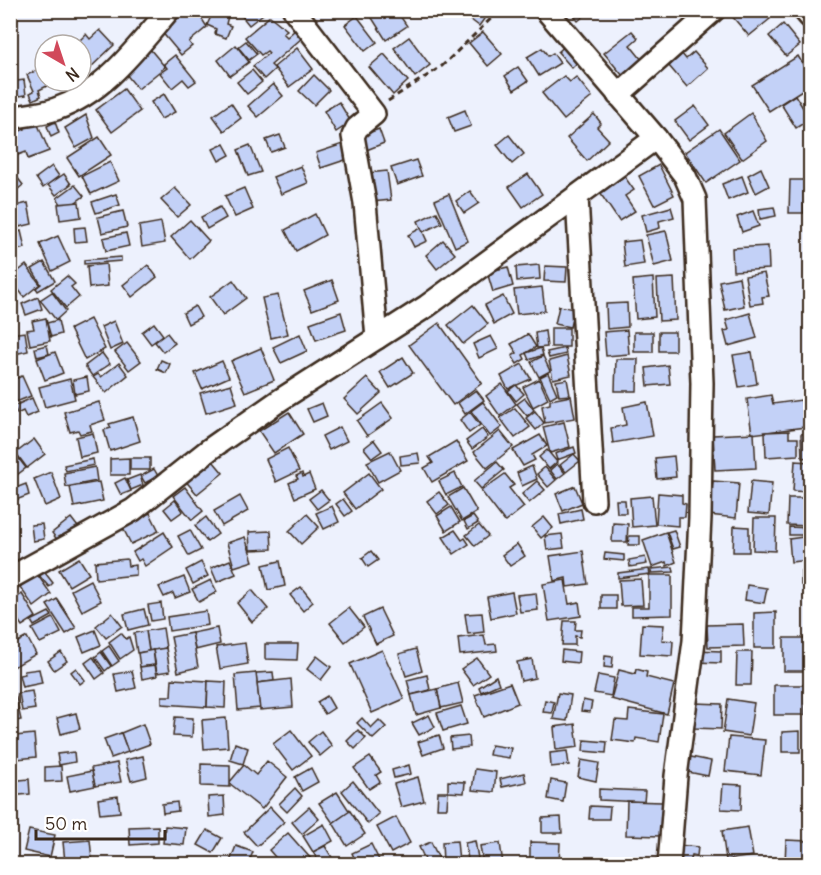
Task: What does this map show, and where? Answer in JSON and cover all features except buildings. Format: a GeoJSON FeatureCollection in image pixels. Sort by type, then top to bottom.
{"type":"FeatureCollection","features":[{"type":"Feature","properties":{"kind":"street"},"geometry":{"type":"LineString","coordinates":[[10,118],[57,109],[92,90],[109,78],[169,10]]}},
{"type":"Feature","properties":{"kind":"street"},"geometry":{"type":"LineString","coordinates":[[294,10],[374,114],[357,128],[353,136],[365,203],[377,338]]}},
{"type":"Feature","properties":{"kind":"street"},"geometry":{"type":"LineString","coordinates":[[546,10],[656,138],[685,176],[695,199],[702,383],[694,641],[676,776],[669,864]]}},
{"type":"Feature","properties":{"kind":"street"},"geometry":{"type":"LineString","coordinates":[[618,95],[714,10]]}},
{"type":"Feature","properties":{"kind":"street"},"geometry":{"type":"LineString","coordinates":[[804,10],[810,17]]}},
{"type":"Feature","properties":{"kind":"street"},"geometry":{"type":"LineString","coordinates":[[10,578],[133,510],[210,450],[280,400],[427,306],[656,138]]}},
{"type":"Feature","properties":{"kind":"street"},"geometry":{"type":"LineString","coordinates":[[577,197],[594,501]]}},
{"type":"Feature","properties":{"kind":"path"},"geometry":{"type":"LineString","coordinates":[[374,114],[392,98],[442,66],[500,10]]}}]}
